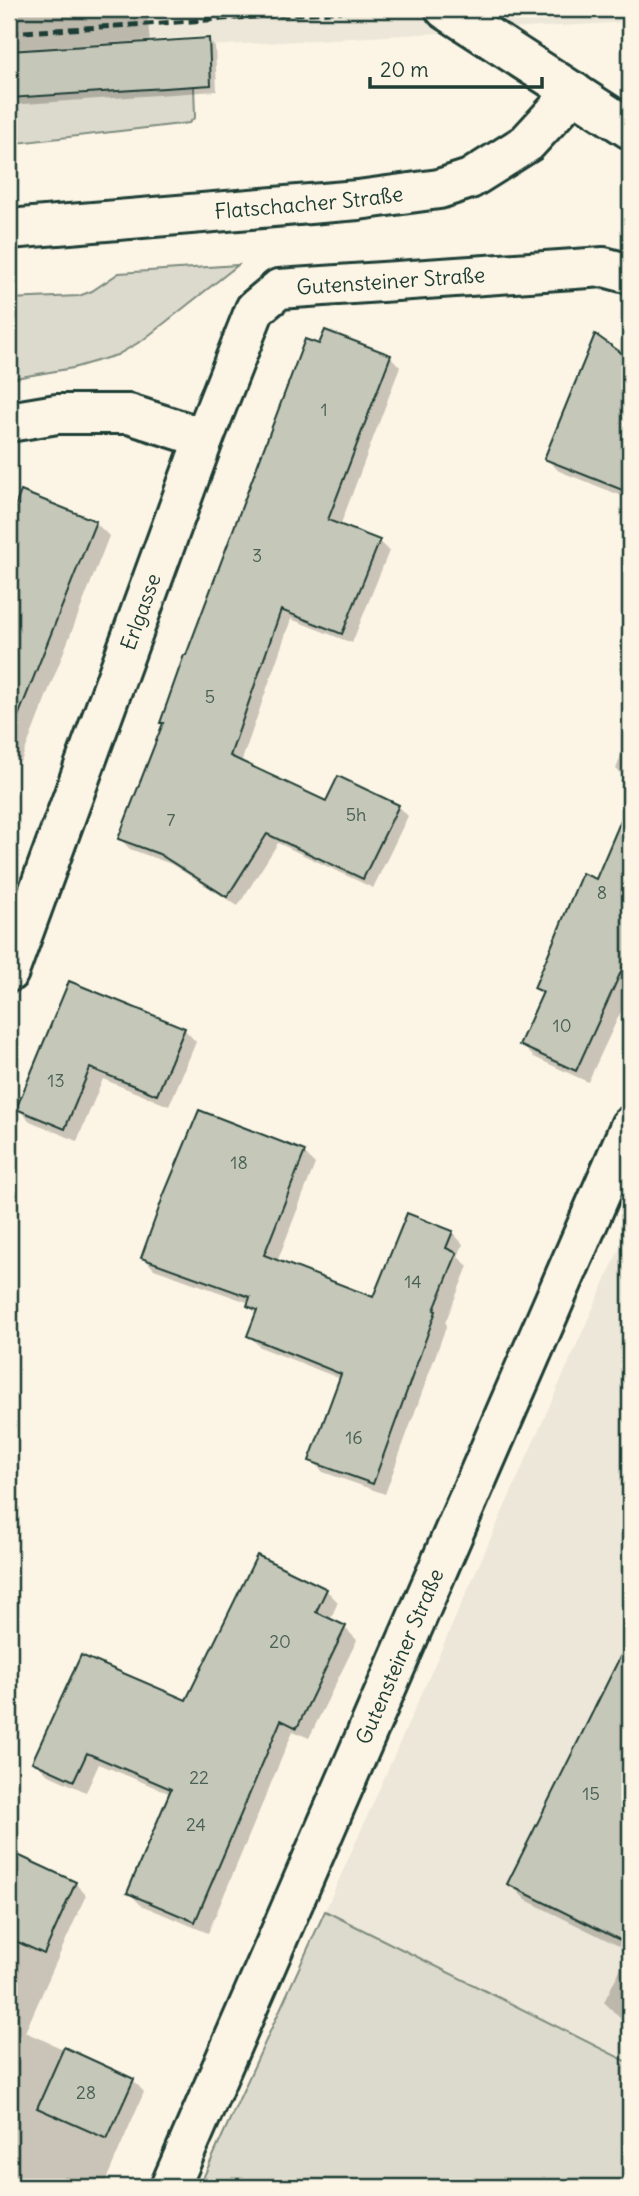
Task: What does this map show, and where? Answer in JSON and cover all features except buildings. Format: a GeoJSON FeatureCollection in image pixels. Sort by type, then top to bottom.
{"type":"FeatureCollection","features":[{"type":"Feature","properties":{"kind":"street"},"geometry":{"type":"LineString","coordinates":[[445,9],[630,129]]}},
{"type":"Feature","properties":{"kind":"street","name":"Flatschacher Straße"},"geometry":{"type":"LineString","coordinates":[[9,229],[358,200],[439,189],[470,179],[527,144],[574,92]]}},
{"type":"Feature","properties":{"kind":"street","name":"Gutensteiner Straße"},"geometry":{"type":"LineString","coordinates":[[204,438],[255,309],[279,289],[604,267],[630,274]]}},
{"type":"Feature","properties":{"kind":"street"},"geometry":{"type":"LineString","coordinates":[[9,422],[57,414],[129,414],[204,438]]}},
{"type":"Feature","properties":{"kind":"street","name":"Erlgasse"},"geometry":{"type":"LineString","coordinates":[[9,972],[204,438]]}},
{"type":"Feature","properties":{"kind":"street","name":"Gutensteiner Straße"},"geometry":{"type":"LineString","coordinates":[[170,2187],[630,1126]]}},
{"type":"Feature","properties":{"kind":"shaded area"},"geometry":{"type":"Polygon","coordinates":[[[9,9],[630,9],[630,22],[209,46],[207,36],[9,49],[9,9]]]}},
{"type":"Feature","properties":{"kind":"shaded area"},"geometry":{"type":"Polygon","coordinates":[[[194,85],[195,117],[189,123],[9,144],[9,97],[194,85]]]}},
{"type":"Feature","properties":{"kind":"shaded area"},"geometry":{"type":"Polygon","coordinates":[[[238,265],[143,340],[117,355],[73,368],[9,379],[9,299],[79,296],[92,291],[119,273],[238,265]]]}},
{"type":"Feature","properties":{"kind":"shaded area"},"geometry":{"type":"Polygon","coordinates":[[[630,1225],[630,2063],[325,1911],[630,1225]]]}},
{"type":"Feature","properties":{"kind":"shaded area"},"geometry":{"type":"Polygon","coordinates":[[[325,1911],[630,2063],[630,2187],[199,2187],[325,1911]]]}},
{"type":"Feature","properties":{"kind":"railway"},"geometry":{"type":"LineString","coordinates":[[9,33],[375,9]]}}]}
